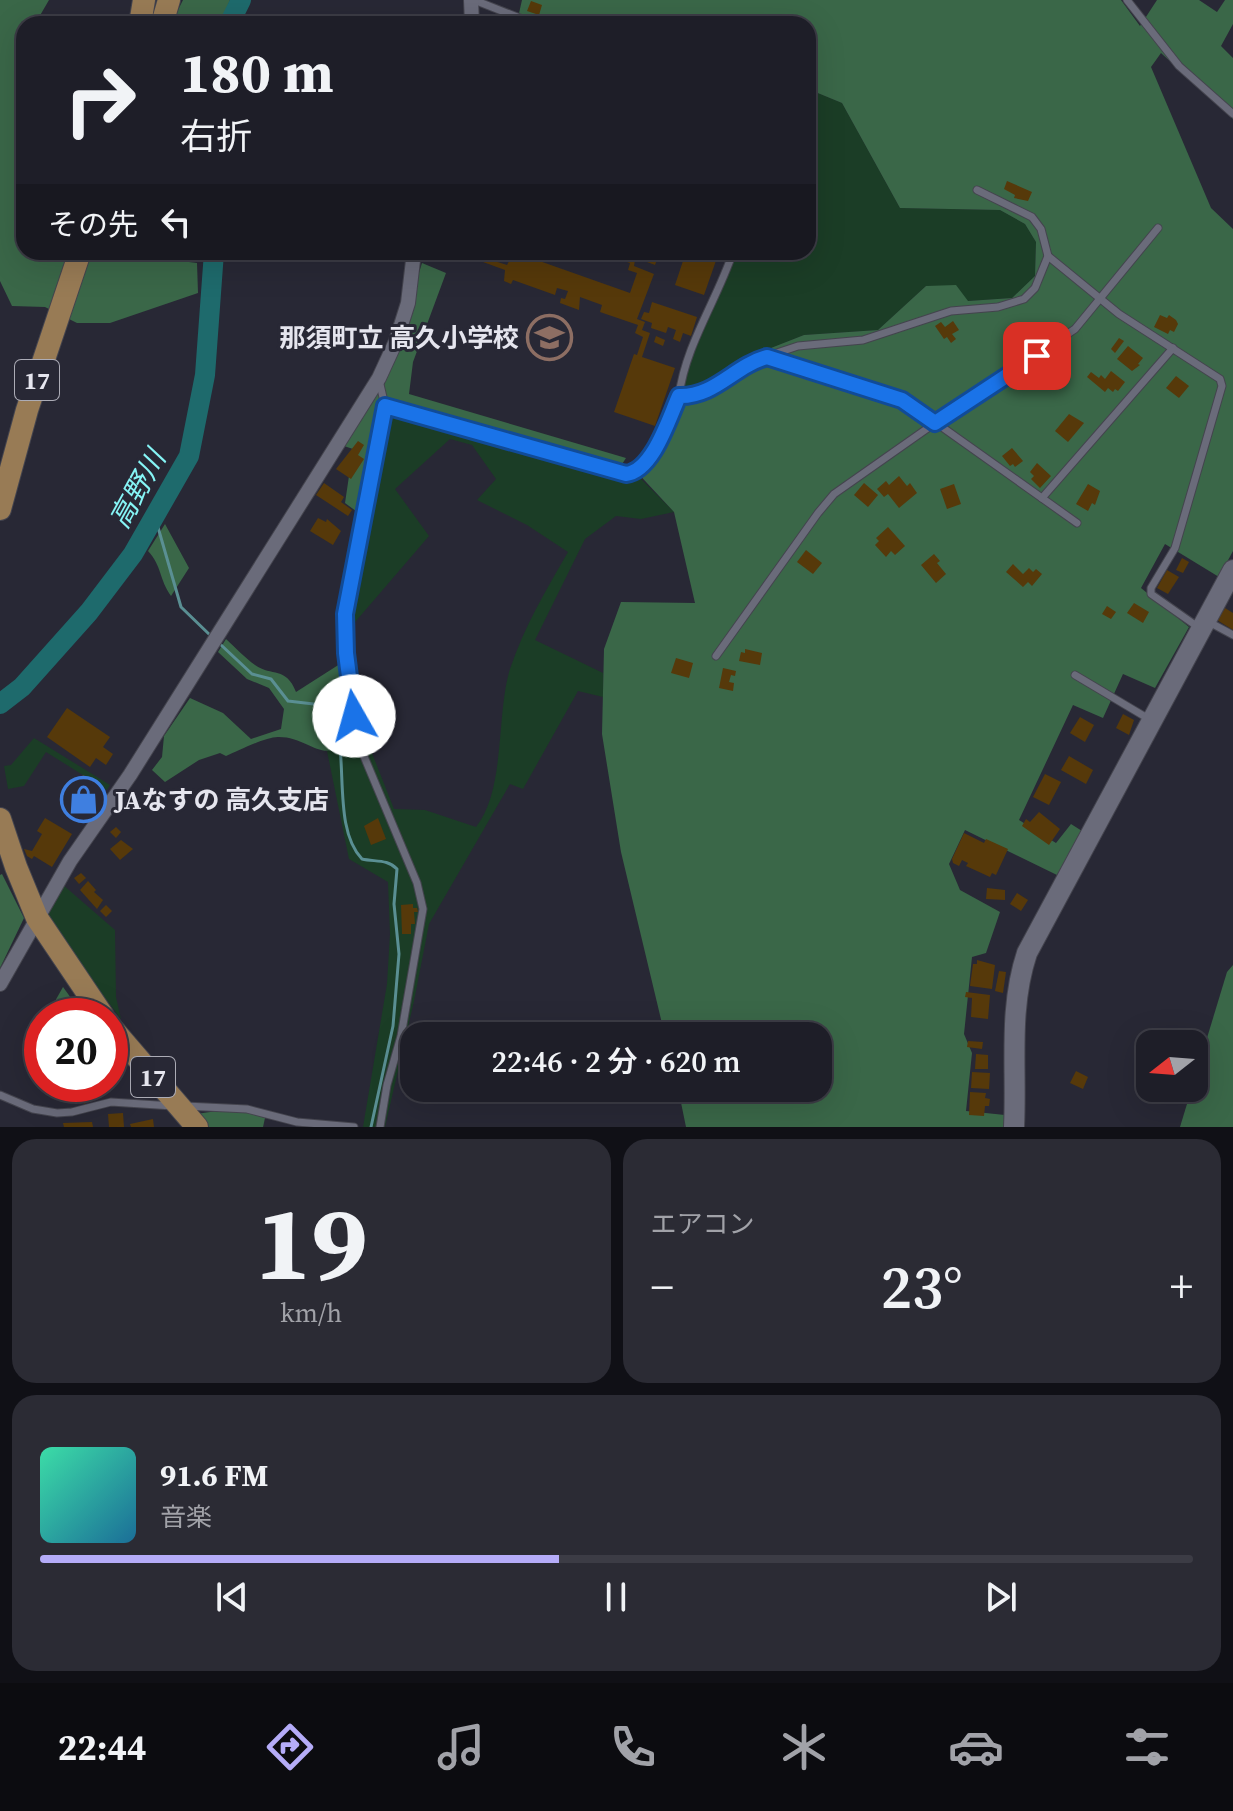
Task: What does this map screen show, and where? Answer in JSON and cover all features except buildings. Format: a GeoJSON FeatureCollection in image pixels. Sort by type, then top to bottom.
{"type":"FeatureCollection","features":[{"type":"Feature","properties":{"kind":"main road","name":"17"},"geometry":{"type":"LineString","coordinates":[[0,509],[27,410],[77,260]]}},
{"type":"Feature","properties":{"kind":"main road"},"geometry":{"type":"LineString","coordinates":[[0,819],[37,918],[91,998]]}},
{"type":"Feature","properties":{"kind":"main road","name":"17"},"geometry":{"type":"LineString","coordinates":[[128,1047],[197,1127]]}},
{"type":"Feature","properties":{"kind":"street"},"geometry":{"type":"LineString","coordinates":[[0,984],[70,861],[130,775],[379,378],[396,341],[408,303],[413,260]]}},
{"type":"Feature","properties":{"kind":"street"},"geometry":{"type":"LineString","coordinates":[[1014,1127],[1014,1014],[1021,971],[1036,933],[1233,570]]}},
{"type":"Feature","properties":{"kind":"lane"},"geometry":{"type":"LineString","coordinates":[[472,0],[514,16]]}},
{"type":"Feature","properties":{"kind":"lane"},"geometry":{"type":"LineString","coordinates":[[1127,0],[1179,66],[1233,114]]}},
{"type":"Feature","properties":{"kind":"lane"},"geometry":{"type":"LineString","coordinates":[[679,396],[702,394],[756,360],[798,346],[882,335],[951,311],[1012,304],[1024,299],[1035,288],[1048,256],[1041,229],[1032,217],[977,190]]}},
{"type":"Feature","properties":{"kind":"lane"},"geometry":{"type":"LineString","coordinates":[[716,656],[828,501],[935,423],[1063,340],[1158,228]]}},
{"type":"Feature","properties":{"kind":"lane"},"geometry":{"type":"LineString","coordinates":[[1048,256],[1119,314],[1220,379],[1222,386],[1175,548],[1151,588],[1151,594],[1163,604],[1233,635]]}},
{"type":"Feature","properties":{"kind":"lane"},"geometry":{"type":"LineString","coordinates":[[385,406],[626,474],[632,473],[649,459],[679,396],[686,364],[730,260]]}},
{"type":"Feature","properties":{"kind":"lane"},"geometry":{"type":"LineString","coordinates":[[1042,498],[1173,348]]}},
{"type":"Feature","properties":{"kind":"lane"},"geometry":{"type":"LineString","coordinates":[[767,357],[902,400],[1077,523]]}},
{"type":"Feature","properties":{"kind":"lane"},"geometry":{"type":"LineString","coordinates":[[379,378],[385,406],[344,628],[354,716],[363,754],[417,883],[423,909],[401,1036],[387,1085],[380,1127]]}},
{"type":"Feature","properties":{"kind":"lane"},"geometry":{"type":"LineString","coordinates":[[1075,675],[1151,720]]}},
{"type":"Feature","properties":{"kind":"lane"},"geometry":{"type":"LineString","coordinates":[[0,1095],[23,1106],[57,1113],[111,1102],[247,1109],[297,1122],[354,1127]]}},
{"type":"Feature","properties":{"kind":"green space"},"geometry":{"type":"Polygon","coordinates":[[[0,0],[49,0],[40,16],[16,16],[16,260],[173,260],[197,263],[198,293],[110,323],[77,323],[45,307],[12,306],[0,281],[0,0]]]}},
{"type":"Feature","properties":{"kind":"green space"},"geometry":{"type":"Polygon","coordinates":[[[183,0],[230,0],[223,16],[175,16],[183,0]]]}},
{"type":"Feature","properties":{"kind":"green space"},"geometry":{"type":"Polygon","coordinates":[[[522,0],[1121,0],[1140,26],[1157,0],[1199,0],[1217,12],[1225,0],[1233,0],[1233,24],[1221,46],[1233,58],[1233,119],[1161,53],[1151,67],[1211,208],[1233,229],[1233,551],[1219,577],[1165,544],[1141,588],[1189,627],[1155,688],[1123,674],[1103,718],[1073,705],[1019,820],[1056,843],[1071,824],[1082,831],[1057,875],[965,830],[949,864],[960,890],[1000,912],[986,953],[972,957],[964,1034],[972,1053],[966,1111],[1005,1115],[1004,1127],[686,1127],[681,1102],[832,1102],[832,1022],[662,1022],[621,852],[602,734],[604,649],[621,602],[695,603],[674,512],[633,468],[649,453],[676,393],[701,391],[753,355],[804,335],[878,330],[926,286],[956,285],[968,301],[1012,298],[1035,276],[1036,242],[1025,224],[1000,210],[900,208],[842,103],[816,92],[816,16],[518,16],[522,0]]]}},
{"type":"Feature","properties":{"kind":"green space"},"geometry":{"type":"Polygon","coordinates":[[[816,92],[842,103],[900,208],[1000,210],[1025,224],[1036,242],[1035,276],[1012,298],[968,301],[926,286],[878,330],[804,335],[753,355],[701,391],[676,393],[729,260],[816,260],[816,92]]]}},
{"type":"Feature","properties":{"kind":"green space"},"geometry":{"type":"Polygon","coordinates":[[[422,263],[446,273],[413,362],[409,394],[626,458],[615,475],[381,414],[360,514],[345,503],[353,449],[341,445],[387,375],[422,263]]]}},
{"type":"Feature","properties":{"kind":"green space"},"geometry":{"type":"Polygon","coordinates":[[[381,414],[615,475],[640,478],[674,512],[641,519],[616,516],[585,539],[535,640],[603,673],[603,697],[578,691],[523,789],[510,784],[429,924],[409,1022],[400,1022],[400,1062],[385,1127],[363,1127],[387,984],[390,934],[388,882],[349,859],[327,751],[345,745],[355,729],[339,636],[349,561],[381,414]],[[450,439],[395,489],[429,536],[350,628],[368,743],[394,809],[425,810],[476,827],[492,793],[510,669],[529,624],[568,552],[527,525],[477,500],[496,479],[472,445],[450,439]]]}},
{"type":"Feature","properties":{"kind":"green space"},"geometry":{"type":"Polygon","coordinates":[[[165,524],[189,568],[171,596],[148,551],[165,524]]]}},
{"type":"Feature","properties":{"kind":"green space"},"geometry":{"type":"Polygon","coordinates":[[[226,639],[261,669],[288,678],[296,692],[343,662],[355,729],[345,742],[328,751],[291,738],[274,737],[226,756],[220,753],[199,760],[165,782],[152,770],[162,757],[164,736],[190,698],[223,713],[251,739],[281,729],[284,709],[269,688],[247,679],[218,652],[226,639]]]}},
{"type":"Feature","properties":{"kind":"green space"},"geometry":{"type":"Polygon","coordinates":[[[34,738],[110,785],[107,790],[46,752],[24,786],[8,789],[4,766],[11,765],[34,738]]]}},
{"type":"Feature","properties":{"kind":"green space"},"geometry":{"type":"Polygon","coordinates":[[[0,875],[24,918],[0,968],[0,875]]]}},
{"type":"Feature","properties":{"kind":"green space"},"geometry":{"type":"Polygon","coordinates":[[[62,884],[115,930],[116,998],[105,998],[72,954],[47,911],[62,884]]]}},
{"type":"Feature","properties":{"kind":"green space"},"geometry":{"type":"Polygon","coordinates":[[[1233,965],[1233,1127],[1180,1127],[1188,1102],[1208,1102],[1208,1035],[1227,972],[1233,965]]]}},
{"type":"Feature","properties":{"kind":"green space"},"geometry":{"type":"Polygon","coordinates":[[[63,987],[71,998],[57,998],[63,987]]]}},
{"type":"Feature","properties":{"kind":"green space"},"geometry":{"type":"Polygon","coordinates":[[[217,1111],[248,1113],[265,1118],[263,1127],[208,1127],[196,1114],[217,1111]]]}},
{"type":"Feature","properties":{"kind":"waterway","name":"高野川"},"geometry":{"type":"LineString","coordinates":[[233,16],[241,0]]}},
{"type":"Feature","properties":{"kind":"waterway","name":"高野川"},"geometry":{"type":"LineString","coordinates":[[0,704],[22,687],[89,612],[133,554],[189,456],[205,375],[213,260]]}},
{"type":"Feature","properties":{"kind":"waterway"},"geometry":{"type":"LineString","coordinates":[[155,517],[181,607],[211,636]]}},
{"type":"Feature","properties":{"kind":"waterway"},"geometry":{"type":"LineString","coordinates":[[220,644],[252,674],[271,679],[288,701],[322,705],[331,715],[338,735],[344,811],[353,846],[362,859],[385,862],[397,869],[394,904],[399,954],[393,1026],[371,1127]]}},
{"type":"Feature","properties":{"kind":"place","name":"那須町立 高久小学校"},"geometry":{"type":"Point","coordinates":[550,338]}},
{"type":"Feature","properties":{"kind":"place","name":"JAなすの 高久支店"},"geometry":{"type":"Point","coordinates":[84,800]}},
{"type":"Feature","properties":{"kind":"route"},"geometry":{"type":"LineString","coordinates":[[354,716],[346,653],[345,614],[385,406],[626,474],[632,473],[649,459],[679,396],[711,390],[756,360],[767,357],[902,400],[935,423],[1037,356]]}}]}
